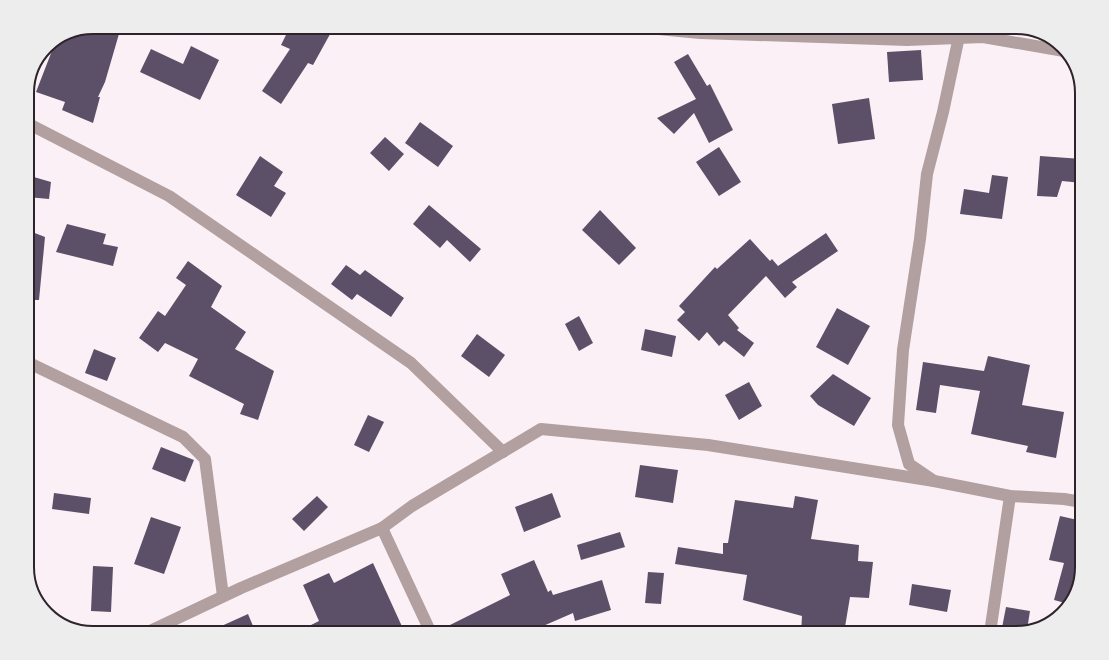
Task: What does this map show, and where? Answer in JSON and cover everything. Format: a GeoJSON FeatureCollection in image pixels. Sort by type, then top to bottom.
{"type":"FeatureCollection","features":[{"type":"Feature","properties":{"kind":"street"},"geometry":{"type":"LineString","coordinates":[[730,34],[907,40],[947,34]]}},
{"type":"Feature","properties":{"kind":"street"},"geometry":{"type":"LineString","coordinates":[[934,482],[909,464],[898,425],[903,350],[920,239],[927,174],[944,112],[960,34]]}},
{"type":"Feature","properties":{"kind":"street"},"geometry":{"type":"LineString","coordinates":[[969,34],[1056,50]]}},
{"type":"Feature","properties":{"kind":"street"},"geometry":{"type":"LineString","coordinates":[[34,127],[169,196],[313,295],[411,363],[503,452]]}},
{"type":"Feature","properties":{"kind":"street"},"geometry":{"type":"LineString","coordinates":[[34,365],[183,437],[205,459],[223,596]]}},
{"type":"Feature","properties":{"kind":"street"},"geometry":{"type":"LineString","coordinates":[[161,626],[223,596],[382,528],[412,506],[541,429],[708,445],[1010,496],[1075,501]]}},
{"type":"Feature","properties":{"kind":"street"},"geometry":{"type":"LineString","coordinates":[[991,626],[1010,496]]}},
{"type":"Feature","properties":{"kind":"street"},"geometry":{"type":"LineString","coordinates":[[382,528],[428,626]]}},
{"type":"Feature","properties":{"kind":"building"},"geometry":{"type":"Polygon","coordinates":[[[119,34],[105,82],[98,97],[100,97],[93,123],[62,110],[65,102],[36,92],[52,50],[60,44],[82,35],[119,34]]]}},
{"type":"Feature","properties":{"kind":"building"},"geometry":{"type":"Polygon","coordinates":[[[286,34],[330,34],[313,65],[308,63],[281,104],[262,91],[290,49],[281,45],[286,34]]]}},
{"type":"Feature","properties":{"kind":"building"},"geometry":{"type":"Polygon","coordinates":[[[191,46],[219,60],[200,100],[140,72],[151,49],[183,64],[191,46]]]}},
{"type":"Feature","properties":{"kind":"building"},"geometry":{"type":"Polygon","coordinates":[[[921,50],[923,80],[889,82],[887,52],[921,50]]]}},
{"type":"Feature","properties":{"kind":"building"},"geometry":{"type":"Polygon","coordinates":[[[688,54],[707,86],[710,84],[733,130],[709,143],[694,113],[674,134],[657,118],[696,99],[674,62],[688,54]]]}},
{"type":"Feature","properties":{"kind":"building"},"geometry":{"type":"Polygon","coordinates":[[[869,98],[875,139],[838,144],[832,104],[869,98]]]}},
{"type":"Feature","properties":{"kind":"building"},"geometry":{"type":"Polygon","coordinates":[[[420,122],[453,146],[438,167],[405,143],[420,122]]]}},
{"type":"Feature","properties":{"kind":"building"},"geometry":{"type":"Polygon","coordinates":[[[385,137],[404,154],[389,171],[370,153],[385,137]]]}},
{"type":"Feature","properties":{"kind":"building"},"geometry":{"type":"Polygon","coordinates":[[[719,147],[741,182],[719,196],[696,162],[719,147]]]}},
{"type":"Feature","properties":{"kind":"building"},"geometry":{"type":"Polygon","coordinates":[[[260,156],[283,172],[274,186],[286,193],[271,217],[236,195],[260,156]]]}},
{"type":"Feature","properties":{"kind":"building"},"geometry":{"type":"Polygon","coordinates":[[[1040,156],[1075,158],[1075,182],[1062,181],[1057,197],[1037,196],[1040,156]]]}},
{"type":"Feature","properties":{"kind":"building"},"geometry":{"type":"Polygon","coordinates":[[[992,175],[1008,177],[1002,219],[960,214],[964,189],[989,193],[992,175]]]}},
{"type":"Feature","properties":{"kind":"building"},"geometry":{"type":"Polygon","coordinates":[[[34,177],[51,182],[49,199],[34,198],[34,177]]]}},
{"type":"Feature","properties":{"kind":"building"},"geometry":{"type":"Polygon","coordinates":[[[429,205],[481,249],[470,262],[447,240],[440,248],[413,224],[429,205]]]}},
{"type":"Feature","properties":{"kind":"building"},"geometry":{"type":"Polygon","coordinates":[[[600,210],[636,248],[619,265],[582,230],[600,210]]]}},
{"type":"Feature","properties":{"kind":"building"},"geometry":{"type":"Polygon","coordinates":[[[67,224],[106,234],[103,244],[118,247],[113,266],[56,252],[67,224]]]}},
{"type":"Feature","properties":{"kind":"building"},"geometry":{"type":"Polygon","coordinates":[[[34,233],[45,237],[39,300],[34,300],[34,233]]]}},
{"type":"Feature","properties":{"kind":"building"},"geometry":{"type":"Polygon","coordinates":[[[826,233],[838,251],[792,282],[797,287],[785,298],[766,276],[728,315],[739,328],[737,330],[754,343],[744,357],[724,341],[719,346],[707,332],[699,341],[677,320],[685,312],[679,306],[715,267],[717,269],[750,239],[770,261],[772,259],[778,266],[826,233]]]}},
{"type":"Feature","properties":{"kind":"building"},"geometry":{"type":"Polygon","coordinates":[[[188,261],[222,286],[211,307],[246,332],[235,349],[274,371],[258,420],[240,414],[244,404],[189,376],[198,359],[165,343],[158,352],[139,338],[158,311],[165,316],[186,285],[176,278],[188,261]]]}},
{"type":"Feature","properties":{"kind":"building"},"geometry":{"type":"Polygon","coordinates":[[[346,265],[360,275],[365,270],[404,298],[391,317],[357,294],[352,300],[331,284],[346,265]]]}},
{"type":"Feature","properties":{"kind":"building"},"geometry":{"type":"Polygon","coordinates":[[[837,308],[870,326],[848,365],[816,347],[837,308]]]}},
{"type":"Feature","properties":{"kind":"building"},"geometry":{"type":"Polygon","coordinates":[[[579,316],[593,343],[579,351],[565,324],[579,316]]]}},
{"type":"Feature","properties":{"kind":"building"},"geometry":{"type":"Polygon","coordinates":[[[645,329],[676,336],[672,357],[641,350],[645,329]]]}},
{"type":"Feature","properties":{"kind":"building"},"geometry":{"type":"Polygon","coordinates":[[[477,334],[505,355],[489,377],[461,356],[477,334]]]}},
{"type":"Feature","properties":{"kind":"building"},"geometry":{"type":"Polygon","coordinates":[[[94,349],[116,358],[107,381],[85,373],[94,349]]]}},
{"type":"Feature","properties":{"kind":"building"},"geometry":{"type":"Polygon","coordinates":[[[988,356],[1030,365],[1022,405],[1064,412],[1056,458],[1026,452],[1028,446],[971,434],[980,391],[940,385],[936,413],[916,410],[923,362],[984,371],[988,356]]]}},
{"type":"Feature","properties":{"kind":"building"},"geometry":{"type":"Polygon","coordinates":[[[833,374],[871,398],[854,426],[818,405],[810,396],[833,374]]]}},
{"type":"Feature","properties":{"kind":"building"},"geometry":{"type":"Polygon","coordinates":[[[749,382],[762,406],[739,420],[725,395],[749,382]]]}},
{"type":"Feature","properties":{"kind":"building"},"geometry":{"type":"Polygon","coordinates":[[[368,415],[384,422],[369,452],[354,445],[368,415]]]}},
{"type":"Feature","properties":{"kind":"building"},"geometry":{"type":"Polygon","coordinates":[[[161,447],[194,460],[185,482],[152,469],[161,447]]]}},
{"type":"Feature","properties":{"kind":"building"},"geometry":{"type":"Polygon","coordinates":[[[640,465],[678,470],[673,503],[635,497],[640,465]]]}},
{"type":"Feature","properties":{"kind":"building"},"geometry":{"type":"Polygon","coordinates":[[[54,493],[91,498],[89,514],[52,509],[54,493]]]}},
{"type":"Feature","properties":{"kind":"building"},"geometry":{"type":"Polygon","coordinates":[[[552,493],[561,517],[524,532],[515,507],[552,493]]]}},
{"type":"Feature","properties":{"kind":"building"},"geometry":{"type":"Polygon","coordinates":[[[317,496],[328,507],[304,531],[292,519],[317,496]]]}},
{"type":"Feature","properties":{"kind":"building"},"geometry":{"type":"Polygon","coordinates":[[[795,496],[818,500],[811,539],[859,545],[858,561],[873,562],[869,598],[850,597],[845,626],[801,626],[802,616],[743,600],[747,575],[675,564],[678,547],[723,554],[723,543],[728,543],[735,500],[793,508],[795,496]]]}},
{"type":"Feature","properties":{"kind":"building"},"geometry":{"type":"Polygon","coordinates":[[[1060,516],[1075,519],[1074,575],[1073,582],[1063,602],[1054,600],[1064,563],[1049,560],[1060,516]]]}},
{"type":"Feature","properties":{"kind":"building"},"geometry":{"type":"Polygon","coordinates":[[[151,517],[181,527],[164,574],[134,564],[151,517]]]}},
{"type":"Feature","properties":{"kind":"building"},"geometry":{"type":"Polygon","coordinates":[[[620,532],[625,547],[581,560],[577,545],[620,532]]]}},
{"type":"Feature","properties":{"kind":"building"},"geometry":{"type":"Polygon","coordinates":[[[534,560],[548,592],[551,590],[553,595],[602,580],[611,610],[575,621],[573,613],[543,626],[448,626],[510,595],[501,574],[534,560]]]}},
{"type":"Feature","properties":{"kind":"building"},"geometry":{"type":"Polygon","coordinates":[[[373,563],[402,626],[309,626],[319,621],[303,585],[329,573],[334,583],[373,563]]]}},
{"type":"Feature","properties":{"kind":"building"},"geometry":{"type":"Polygon","coordinates":[[[93,566],[113,567],[111,612],[91,611],[93,566]]]}},
{"type":"Feature","properties":{"kind":"building"},"geometry":{"type":"Polygon","coordinates":[[[648,572],[664,573],[661,604],[645,603],[648,572]]]}},
{"type":"Feature","properties":{"kind":"building"},"geometry":{"type":"Polygon","coordinates":[[[912,584],[951,590],[947,612],[909,605],[912,584]]]}},
{"type":"Feature","properties":{"kind":"building"},"geometry":{"type":"Polygon","coordinates":[[[1006,607],[1030,611],[1028,624],[1002,626],[1006,607]]]}},
{"type":"Feature","properties":{"kind":"building"},"geometry":{"type":"Polygon","coordinates":[[[248,614],[253,626],[221,626],[248,614]]]}}]}
